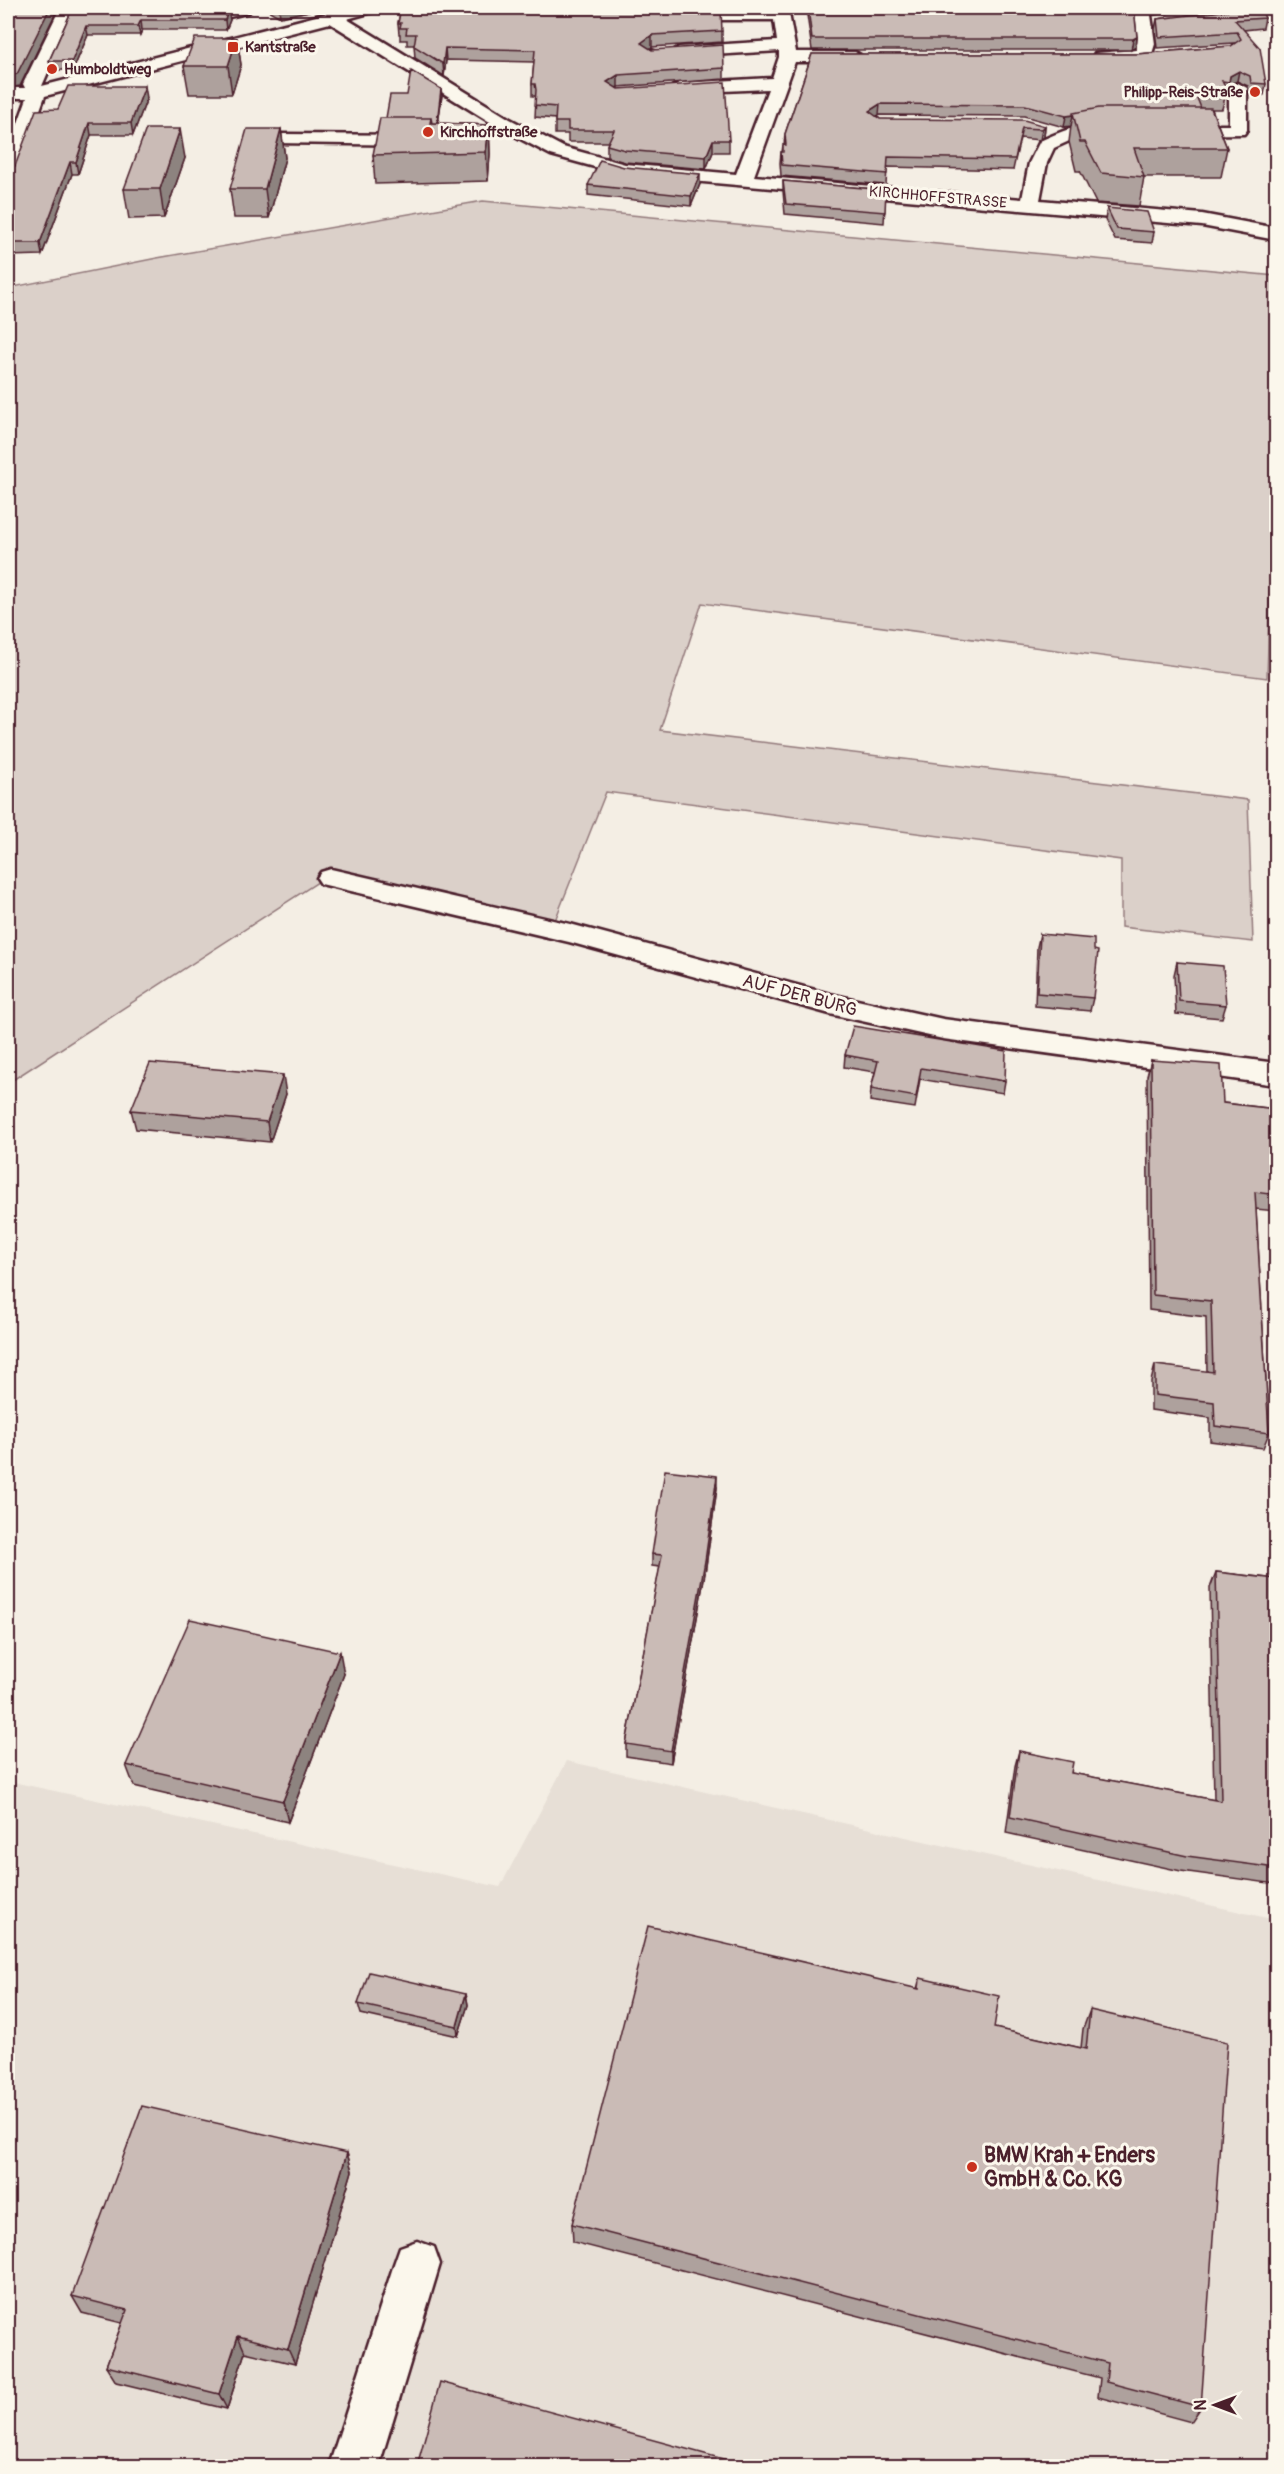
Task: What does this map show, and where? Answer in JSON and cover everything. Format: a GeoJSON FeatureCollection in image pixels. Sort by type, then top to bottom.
{"type":"FeatureCollection","features":[{"type":"Feature","properties":{"kind":"street"},"geometry":{"type":"LineString","coordinates":[[167,14],[224,14],[241,8],[279,31]]}},
{"type":"Feature","properties":{"kind":"street"},"geometry":{"type":"LineString","coordinates":[[8,93],[36,93],[370,8]]}},
{"type":"Feature","properties":{"kind":"street"},"geometry":{"type":"LineString","coordinates":[[8,173],[36,102],[36,93],[32,84],[67,11],[88,14]]}},
{"type":"Feature","properties":{"kind":"street"},"geometry":{"type":"LineString","coordinates":[[665,15],[781,11],[786,51],[780,83],[742,180]]}},
{"type":"Feature","properties":{"kind":"street","name":"KIRCHHOFFSTRASSE"},"geometry":{"type":"LineString","coordinates":[[332,17],[504,123],[557,151],[592,162],[624,169],[1202,220],[1276,234]]}},
{"type":"Feature","properties":{"kind":"street"},"geometry":{"type":"LineString","coordinates":[[1135,57],[1147,50],[1147,17]]}},
{"type":"Feature","properties":{"kind":"street"},"geometry":{"type":"LineString","coordinates":[[663,53],[786,51],[870,57]]}},
{"type":"Feature","properties":{"kind":"street"},"geometry":{"type":"LineString","coordinates":[[1080,57],[1158,55]]}},
{"type":"Feature","properties":{"kind":"street"},"geometry":{"type":"LineString","coordinates":[[664,90],[780,83]]}},
{"type":"Feature","properties":{"kind":"street"},"geometry":{"type":"LineString","coordinates":[[1156,130],[1238,130],[1238,88]]}},
{"type":"Feature","properties":{"kind":"street"},"geometry":{"type":"LineString","coordinates":[[478,131],[504,123]]}},
{"type":"Feature","properties":{"kind":"street"},"geometry":{"type":"LineString","coordinates":[[1045,129],[1065,135]]}},
{"type":"Feature","properties":{"kind":"street"},"geometry":{"type":"LineString","coordinates":[[1030,205],[1041,153],[1046,145],[1065,135],[1087,130],[1133,129]]}},
{"type":"Feature","properties":{"kind":"street"},"geometry":{"type":"LineString","coordinates":[[282,139],[437,140]]}},
{"type":"Feature","properties":{"kind":"street","name":"KIRCHHOFFSTRASSE"},"geometry":{"type":"LineString","coordinates":[[1202,220],[1269,216]]}},
{"type":"Feature","properties":{"kind":"street","name":"AUF DER BURG"},"geometry":{"type":"LineString","coordinates":[[331,878],[570,933],[830,1004],[943,1029],[1276,1074]]}},
{"type":"Feature","properties":{"kind":"street"},"geometry":{"type":"LineString","coordinates":[[354,2466],[417,2264]]}},
{"type":"Feature","properties":{"kind":"shaded area"},"geometry":{"type":"Polygon","coordinates":[[[483,201],[1276,276],[1276,372],[1267,678],[702,603],[660,730],[1248,800],[1253,942],[1121,927],[1121,860],[606,792],[552,928],[324,878],[8,1083],[8,288],[157,258],[483,201]]]}},
{"type":"Feature","properties":{"kind":"shaded area"},"geometry":{"type":"Polygon","coordinates":[[[567,1761],[1276,1920],[1276,2466],[8,2466],[8,1781],[500,1887],[567,1761]]]}},
{"type":"Feature","properties":{"kind":"building"},"geometry":{"type":"Polygon","coordinates":[[[8,8],[50,8],[17,74],[8,76],[8,8]]]}},
{"type":"Feature","properties":{"kind":"building"},"geometry":{"type":"Polygon","coordinates":[[[401,8],[634,8],[642,11],[721,11],[722,31],[652,35],[641,43],[652,50],[723,45],[724,68],[618,75],[607,82],[618,89],[725,82],[729,140],[713,140],[706,157],[625,150],[607,145],[614,130],[568,130],[568,122],[555,122],[556,107],[535,105],[536,90],[535,84],[532,84],[535,50],[445,48],[443,64],[414,46],[416,34],[406,34],[407,28],[400,28],[401,23],[398,23],[401,8]]]}},
{"type":"Feature","properties":{"kind":"building"},"geometry":{"type":"Polygon","coordinates":[[[808,8],[1134,8],[1137,37],[1133,39],[812,39],[808,8]]]}},
{"type":"Feature","properties":{"kind":"building"},"geometry":{"type":"Polygon","coordinates":[[[1232,8],[1260,8],[1265,18],[1235,20],[1260,48],[1266,84],[1251,83],[1250,76],[1239,71],[1230,76],[1229,82],[1222,81],[1227,91],[1221,91],[1224,98],[1197,98],[1201,108],[1099,108],[1066,116],[1025,105],[880,104],[869,111],[880,119],[1024,120],[1045,126],[1042,129],[1022,128],[1015,159],[888,157],[887,174],[782,165],[781,152],[783,152],[783,145],[786,145],[785,134],[812,54],[1137,54],[1231,46],[1241,39],[1237,32],[1159,37],[1157,19],[1231,10],[1232,8]]]}},
{"type":"Feature","properties":{"kind":"building"},"geometry":{"type":"Polygon","coordinates":[[[228,10],[225,20],[141,20],[138,26],[86,26],[72,61],[49,61],[71,12],[228,10]]]}},
{"type":"Feature","properties":{"kind":"building"},"geometry":{"type":"Polygon","coordinates":[[[195,38],[237,38],[228,66],[184,66],[195,38]]]}},
{"type":"Feature","properties":{"kind":"building"},"geometry":{"type":"Polygon","coordinates":[[[411,71],[441,89],[437,123],[432,123],[431,118],[386,118],[390,95],[407,95],[411,71]]]}},
{"type":"Feature","properties":{"kind":"building"},"geometry":{"type":"Polygon","coordinates":[[[68,86],[145,86],[131,123],[89,123],[76,162],[70,162],[40,243],[8,243],[8,167],[15,166],[36,110],[58,109],[68,86]]]}},
{"type":"Feature","properties":{"kind":"building"},"geometry":{"type":"Polygon","coordinates":[[[1099,108],[1211,108],[1227,148],[1134,148],[1144,177],[1101,173],[1085,142],[1080,142],[1073,113],[1099,108]]]}},
{"type":"Feature","properties":{"kind":"building"},"geometry":{"type":"Polygon","coordinates":[[[8,110],[14,110],[8,127],[8,110]]]}},
{"type":"Feature","properties":{"kind":"building"},"geometry":{"type":"Polygon","coordinates":[[[380,118],[431,118],[430,123],[489,125],[486,152],[373,155],[380,118]]]}},
{"type":"Feature","properties":{"kind":"building"},"geometry":{"type":"Polygon","coordinates":[[[146,129],[180,129],[160,189],[124,189],[146,129]]]}},
{"type":"Feature","properties":{"kind":"building"},"geometry":{"type":"Polygon","coordinates":[[[247,129],[281,129],[265,189],[230,189],[247,129]]]}},
{"type":"Feature","properties":{"kind":"building"},"geometry":{"type":"Polygon","coordinates":[[[600,160],[624,167],[700,174],[691,196],[588,185],[600,160]]]}},
{"type":"Feature","properties":{"kind":"building"},"geometry":{"type":"Polygon","coordinates":[[[783,181],[886,190],[885,212],[786,204],[783,181]]]}},
{"type":"Feature","properties":{"kind":"building"},"geometry":{"type":"Polygon","coordinates":[[[1107,208],[1147,212],[1154,232],[1117,229],[1107,208]]]}},
{"type":"Feature","properties":{"kind":"building"},"geometry":{"type":"Polygon","coordinates":[[[1040,934],[1094,939],[1094,950],[1098,951],[1093,998],[1037,993],[1040,934]]]}},
{"type":"Feature","properties":{"kind":"building"},"geometry":{"type":"Polygon","coordinates":[[[1177,962],[1223,966],[1226,1005],[1179,1001],[1177,962]]]}},
{"type":"Feature","properties":{"kind":"building"},"geometry":{"type":"Polygon","coordinates":[[[853,1026],[1006,1051],[1005,1081],[921,1068],[916,1097],[871,1089],[878,1061],[845,1055],[853,1026]]]}},
{"type":"Feature","properties":{"kind":"building"},"geometry":{"type":"Polygon","coordinates":[[[1151,1060],[1221,1065],[1223,1103],[1276,1109],[1276,1195],[1255,1192],[1269,1433],[1215,1426],[1214,1402],[1155,1395],[1155,1365],[1213,1372],[1211,1301],[1153,1295],[1151,1060]]]}},
{"type":"Feature","properties":{"kind":"building"},"geometry":{"type":"Polygon","coordinates":[[[150,1063],[283,1075],[267,1122],[131,1110],[150,1063]]]}},
{"type":"Feature","properties":{"kind":"building"},"geometry":{"type":"Polygon","coordinates":[[[665,1470],[717,1476],[705,1561],[671,1751],[626,1744],[662,1555],[652,1554],[665,1470]]]}},
{"type":"Feature","properties":{"kind":"building"},"geometry":{"type":"Polygon","coordinates":[[[1216,1572],[1276,1579],[1276,1868],[1187,1856],[1010,1817],[1019,1751],[1073,1762],[1071,1773],[1221,1801],[1216,1572]]]}},
{"type":"Feature","properties":{"kind":"building"},"geometry":{"type":"Polygon","coordinates":[[[190,1619],[340,1652],[283,1801],[126,1765],[190,1619]]]}},
{"type":"Feature","properties":{"kind":"building"},"geometry":{"type":"Polygon","coordinates":[[[648,1926],[919,1989],[920,1978],[999,1996],[994,2028],[1086,2049],[1090,2010],[1227,2042],[1201,2407],[1106,2382],[1108,2363],[572,2224],[648,1926]]]}},
{"type":"Feature","properties":{"kind":"building"},"geometry":{"type":"Polygon","coordinates":[[[369,1972],[466,1994],[457,2026],[358,2004],[369,1972]]]}},
{"type":"Feature","properties":{"kind":"building"},"geometry":{"type":"Polygon","coordinates":[[[142,2106],[347,2153],[288,2349],[238,2336],[219,2394],[106,2366],[127,2310],[72,2296],[142,2106]]]}},
{"type":"Feature","properties":{"kind":"building"},"geometry":{"type":"Polygon","coordinates":[[[440,2382],[749,2466],[417,2466],[440,2382]]]}},
{"type":"Feature","properties":{"kind":"place","name":"Kantstraße"},"geometry":{"type":"Point","coordinates":[233,47]}},
{"type":"Feature","properties":{"kind":"place","name":"Humboldtweg"},"geometry":{"type":"Point","coordinates":[52,69]}},
{"type":"Feature","properties":{"kind":"place","name":"Philipp-Reis-Straße"},"geometry":{"type":"Point","coordinates":[1255,92]}},
{"type":"Feature","properties":{"kind":"place","name":"Kirchhoffstraße"},"geometry":{"type":"Point","coordinates":[428,132]}},
{"type":"Feature","properties":{"kind":"place","name":"BMW Krah + Enders GmbH & Co. KG"},"geometry":{"type":"Point","coordinates":[972,2167]}}]}
